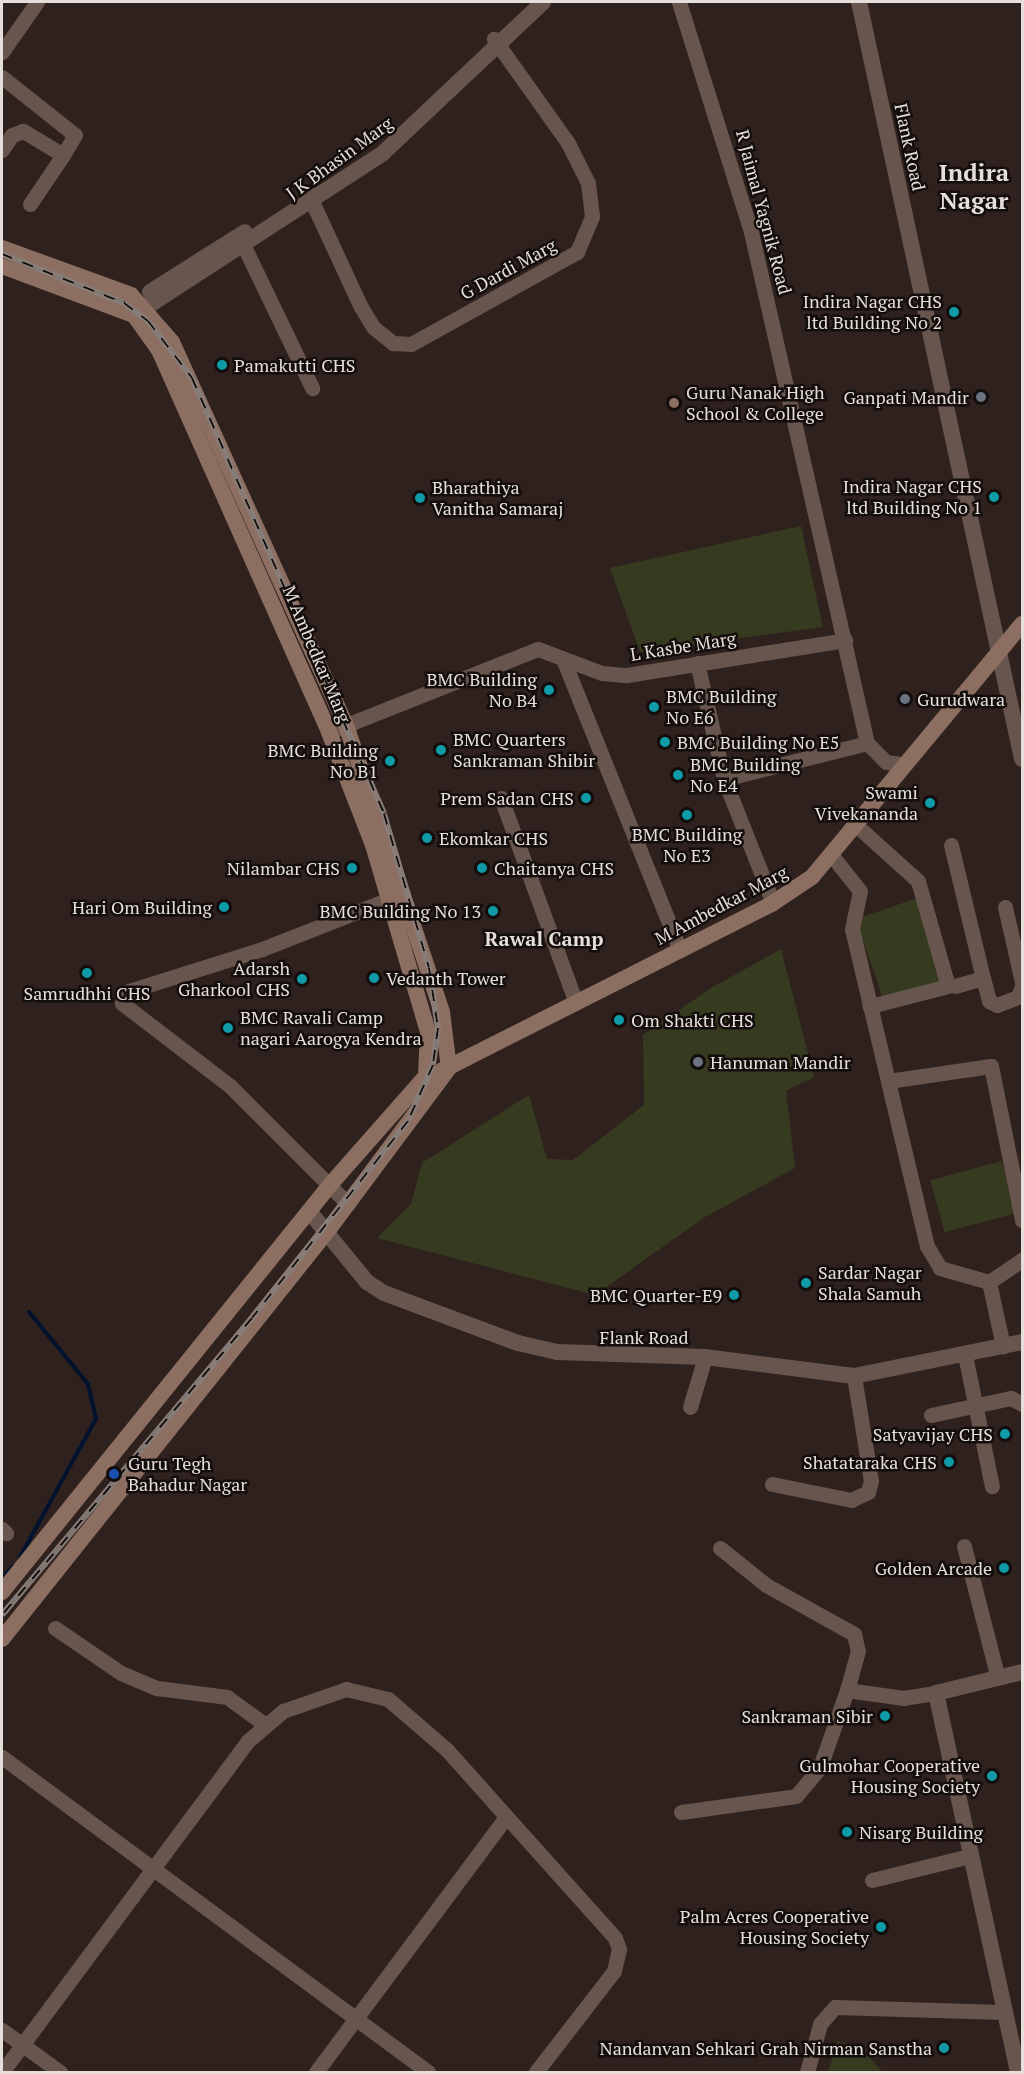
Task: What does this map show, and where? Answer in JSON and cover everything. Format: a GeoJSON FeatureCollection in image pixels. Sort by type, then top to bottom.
{"type":"FeatureCollection","features":[{"type":"Feature","properties":{"kind":"main road"},"geometry":{"type":"LineString","coordinates":[[2,248],[136,309],[172,342],[346,725],[405,893],[442,1012],[449,1068],[329,1229],[2,1639]]}},
{"type":"Feature","properties":{"kind":"main road"},"geometry":{"type":"LineString","coordinates":[[2,266],[136,309]]}},
{"type":"Feature","properties":{"kind":"main road","name":"M Ambedkar Marg"},"geometry":{"type":"LineString","coordinates":[[136,309],[199,431],[330,732],[389,899],[428,1032],[426,1076],[449,1068],[773,903],[833,857],[903,764],[1023,624]]}},
{"type":"Feature","properties":{"kind":"main road"},"geometry":{"type":"LineString","coordinates":[[2,1592],[330,1185],[369,1146],[426,1076]]}},
{"type":"Feature","properties":{"kind":"main road"},"geometry":{"type":"LineString","coordinates":[[158,1398],[179,1416]]}},
{"type":"Feature","properties":{"kind":"street"},"geometry":{"type":"LineString","coordinates":[[2,52],[37,2]]}},
{"type":"Feature","properties":{"kind":"street","name":"J K Bhasin Marg"},"geometry":{"type":"LineString","coordinates":[[497,43],[530,2]]}},
{"type":"Feature","properties":{"kind":"street","name":"J K Bhasin Marg"},"geometry":{"type":"LineString","coordinates":[[136,309],[414,128],[497,43],[543,2]]}},
{"type":"Feature","properties":{"kind":"street","name":"R Jaimal Yagnik Road"},"geometry":{"type":"LineString","coordinates":[[679,2],[730,154],[845,640],[867,743]]}},
{"type":"Feature","properties":{"kind":"street","name":"Flank Road"},"geometry":{"type":"LineString","coordinates":[[858,2],[1023,759]]}},
{"type":"Feature","properties":{"kind":"street","name":"G Dardi Marg"},"geometry":{"type":"LineString","coordinates":[[311,197],[361,307],[373,327],[393,343],[411,344],[577,252],[592,216],[588,183],[568,143],[497,43]]}},
{"type":"Feature","properties":{"kind":"street"},"geometry":{"type":"LineString","coordinates":[[2,76],[73,130],[75,139],[30,204]]}},
{"type":"Feature","properties":{"kind":"street"},"geometry":{"type":"LineString","coordinates":[[2,150],[12,135],[23,131],[63,156]]}},
{"type":"Feature","properties":{"kind":"street"},"geometry":{"type":"LineString","coordinates":[[243,240],[312,388]]}},
{"type":"Feature","properties":{"kind":"street","name":"L Kasbe Marg"},"geometry":{"type":"LineString","coordinates":[[330,732],[538,649],[563,659],[627,675],[845,640]]}},
{"type":"Feature","properties":{"kind":"street"},"geometry":{"type":"LineString","coordinates":[[563,659],[680,950]]}},
{"type":"Feature","properties":{"kind":"street"},"geometry":{"type":"LineString","coordinates":[[697,663],[724,779],[773,903]]}},
{"type":"Feature","properties":{"kind":"street"},"geometry":{"type":"LineString","coordinates":[[724,779],[867,743],[886,762],[903,764]]}},
{"type":"Feature","properties":{"kind":"street"},"geometry":{"type":"LineString","coordinates":[[501,798],[576,1003]]}},
{"type":"Feature","properties":{"kind":"street"},"geometry":{"type":"LineString","coordinates":[[857,826],[918,881],[948,986],[870,1006]]}},
{"type":"Feature","properties":{"kind":"street"},"geometry":{"type":"LineString","coordinates":[[951,845],[989,1001],[997,1005],[1018,997],[1023,984],[1005,908]]}},
{"type":"Feature","properties":{"kind":"street"},"geometry":{"type":"LineString","coordinates":[[833,857],[860,891],[852,929],[932,1258],[952,1274],[989,1282],[1023,1260]]}},
{"type":"Feature","properties":{"kind":"street"},"geometry":{"type":"LineString","coordinates":[[348,1204],[230,1086],[124,1007],[122,998],[129,991],[405,893]]}},
{"type":"Feature","properties":{"kind":"street"},"geometry":{"type":"LineString","coordinates":[[955,986],[983,978]]}},
{"type":"Feature","properties":{"kind":"street"},"geometry":{"type":"LineString","coordinates":[[888,1081],[992,1066],[1023,1220]]}},
{"type":"Feature","properties":{"kind":"street","name":"Flank Road"},"geometry":{"type":"LineString","coordinates":[[309,1211],[329,1229],[367,1282],[384,1293],[518,1343],[593,1356],[705,1357],[854,1376],[1023,1342]]}},
{"type":"Feature","properties":{"kind":"street"},"geometry":{"type":"LineString","coordinates":[[989,1282],[1003,1346]]}},
{"type":"Feature","properties":{"kind":"street"},"geometry":{"type":"LineString","coordinates":[[965,1355],[992,1486]]}},
{"type":"Feature","properties":{"kind":"street"},"geometry":{"type":"LineString","coordinates":[[690,1407],[705,1357]]}},
{"type":"Feature","properties":{"kind":"street"},"geometry":{"type":"LineString","coordinates":[[772,1484],[851,1500],[868,1492],[871,1481],[854,1376]]}},
{"type":"Feature","properties":{"kind":"street"},"geometry":{"type":"LineString","coordinates":[[931,1415],[1011,1398],[1023,1404]]}},
{"type":"Feature","properties":{"kind":"street"},"geometry":{"type":"LineString","coordinates":[[964,1546],[998,1678]]}},
{"type":"Feature","properties":{"kind":"street"},"geometry":{"type":"LineString","coordinates":[[681,1812],[796,1796],[820,1767],[858,1651],[854,1634],[766,1585],[720,1548]]}},
{"type":"Feature","properties":{"kind":"street"},"geometry":{"type":"LineString","coordinates":[[55,1628],[121,1673],[157,1688],[227,1697],[264,1724]]}},
{"type":"Feature","properties":{"kind":"street"},"geometry":{"type":"LineString","coordinates":[[847,1690],[903,1698],[936,1693],[1023,1672]]}},
{"type":"Feature","properties":{"kind":"street"},"geometry":{"type":"LineString","coordinates":[[2,2072],[264,1724],[329,1691],[369,1692],[388,1700],[447,1750],[505,1818],[615,1938],[619,1949],[614,1971],[536,2073]]}},
{"type":"Feature","properties":{"kind":"street"},"geometry":{"type":"LineString","coordinates":[[936,1693],[1018,2073]]}},
{"type":"Feature","properties":{"kind":"street"},"geometry":{"type":"LineString","coordinates":[[2,1757],[19,1776],[153,1869],[219,1927],[356,2019],[428,2073]]}},
{"type":"Feature","properties":{"kind":"street"},"geometry":{"type":"LineString","coordinates":[[316,2073],[505,1818]]}},
{"type":"Feature","properties":{"kind":"street"},"geometry":{"type":"LineString","coordinates":[[872,1880],[970,1856]]}},
{"type":"Feature","properties":{"kind":"street"},"geometry":{"type":"LineString","coordinates":[[807,2073],[820,2024],[835,2007],[1004,2012]]}},
{"type":"Feature","properties":{"kind":"street"},"geometry":{"type":"LineString","coordinates":[[2,2030],[60,2073]]}},
{"type":"Feature","properties":{"kind":"green space"},"geometry":{"type":"Polygon","coordinates":[[[801,526],[823,627],[640,652],[610,568],[801,526]]]}},
{"type":"Feature","properties":{"kind":"green space"},"geometry":{"type":"Polygon","coordinates":[[[920,897],[949,982],[885,1004],[856,919],[920,897]]]}},
{"type":"Feature","properties":{"kind":"green space"},"geometry":{"type":"Polygon","coordinates":[[[781,949],[814,1077],[786,1091],[795,1168],[705,1217],[595,1295],[377,1238],[411,1204],[422,1163],[529,1095],[547,1159],[573,1160],[644,1105],[643,1035],[711,988],[781,949]]]}},
{"type":"Feature","properties":{"kind":"green space"},"geometry":{"type":"Polygon","coordinates":[[[1002,1161],[1016,1213],[944,1232],[931,1180],[1002,1161]]]}},
{"type":"Feature","properties":{"kind":"green space"},"geometry":{"type":"Polygon","coordinates":[[[837,2041],[860,2048],[883,2072],[828,2072],[837,2041]]]}},
{"type":"Feature","properties":{"kind":"waterway"},"geometry":{"type":"LineString","coordinates":[[20,1557],[96,1419],[88,1384],[29,1312]]}},
{"type":"Feature","properties":{"kind":"waterway"},"geometry":{"type":"LineString","coordinates":[[2,1578],[13,1566]]}},
{"type":"Feature","properties":{"kind":"railway"},"geometry":{"type":"LineString","coordinates":[[2,254],[124,303],[148,321],[192,378],[384,814],[429,968],[438,1028],[433,1065],[408,1121],[252,1318],[2,1615]]}},
{"type":"Feature","properties":{"kind":"place","name":"Indira Nagar CHS ltd Building No 2"},"geometry":{"type":"Point","coordinates":[954,312]}},
{"type":"Feature","properties":{"kind":"place","name":"Pamakutti CHS"},"geometry":{"type":"Point","coordinates":[222,365]}},
{"type":"Feature","properties":{"kind":"place","name":"Ganpati Mandir"},"geometry":{"type":"Point","coordinates":[981,397]}},
{"type":"Feature","properties":{"kind":"place","name":"Guru Nanak High School & College"},"geometry":{"type":"Point","coordinates":[674,403]}},
{"type":"Feature","properties":{"kind":"place","name":"Indira Nagar CHS ltd Building No 1"},"geometry":{"type":"Point","coordinates":[994,497]}},
{"type":"Feature","properties":{"kind":"place","name":"Bharathiya Vanitha Samaraj"},"geometry":{"type":"Point","coordinates":[420,498]}},
{"type":"Feature","properties":{"kind":"place","name":"BMC Building No B4"},"geometry":{"type":"Point","coordinates":[549,690]}},
{"type":"Feature","properties":{"kind":"place","name":"Gurudwara"},"geometry":{"type":"Point","coordinates":[905,699]}},
{"type":"Feature","properties":{"kind":"place","name":"BMC Building No E6"},"geometry":{"type":"Point","coordinates":[654,707]}},
{"type":"Feature","properties":{"kind":"place","name":"BMC Building No E5"},"geometry":{"type":"Point","coordinates":[665,742]}},
{"type":"Feature","properties":{"kind":"place","name":"BMC Quarters Sankraman Shibir"},"geometry":{"type":"Point","coordinates":[441,750]}},
{"type":"Feature","properties":{"kind":"place","name":"BMC Building No B1"},"geometry":{"type":"Point","coordinates":[390,761]}},
{"type":"Feature","properties":{"kind":"place","name":"BMC Building No E4"},"geometry":{"type":"Point","coordinates":[678,775]}},
{"type":"Feature","properties":{"kind":"place","name":"Prem Sadan CHS"},"geometry":{"type":"Point","coordinates":[586,798]}},
{"type":"Feature","properties":{"kind":"place","name":"Swami Vivekananda"},"geometry":{"type":"Point","coordinates":[930,803]}},
{"type":"Feature","properties":{"kind":"place","name":"BMC Building No E3"},"geometry":{"type":"Point","coordinates":[687,815]}},
{"type":"Feature","properties":{"kind":"place","name":"Ekomkar CHS"},"geometry":{"type":"Point","coordinates":[427,838]}},
{"type":"Feature","properties":{"kind":"place","name":"Nilambar CHS"},"geometry":{"type":"Point","coordinates":[352,868]}},
{"type":"Feature","properties":{"kind":"place","name":"Chaitanya CHS"},"geometry":{"type":"Point","coordinates":[482,868]}},
{"type":"Feature","properties":{"kind":"place","name":"Hari Om Building"},"geometry":{"type":"Point","coordinates":[224,907]}},
{"type":"Feature","properties":{"kind":"place","name":"BMC Building No 13"},"geometry":{"type":"Point","coordinates":[493,911]}},
{"type":"Feature","properties":{"kind":"place","name":"Samrudhhi CHS"},"geometry":{"type":"Point","coordinates":[87,973]}},
{"type":"Feature","properties":{"kind":"place","name":"Vedanth Tower"},"geometry":{"type":"Point","coordinates":[374,978]}},
{"type":"Feature","properties":{"kind":"place","name":"Adarsh Gharkool CHS"},"geometry":{"type":"Point","coordinates":[302,979]}},
{"type":"Feature","properties":{"kind":"place","name":"Om Shakti CHS"},"geometry":{"type":"Point","coordinates":[619,1020]}},
{"type":"Feature","properties":{"kind":"place","name":"BMC Ravali Camp nagari Aarogya Kendra"},"geometry":{"type":"Point","coordinates":[228,1028]}},
{"type":"Feature","properties":{"kind":"place","name":"Hanuman Mandir"},"geometry":{"type":"Point","coordinates":[698,1062]}},
{"type":"Feature","properties":{"kind":"place","name":"Sardar Nagar Shala Samuh"},"geometry":{"type":"Point","coordinates":[806,1283]}},
{"type":"Feature","properties":{"kind":"place","name":"BMC Quarter-E9"},"geometry":{"type":"Point","coordinates":[734,1295]}},
{"type":"Feature","properties":{"kind":"place","name":"Satyavijay CHS"},"geometry":{"type":"Point","coordinates":[1005,1434]}},
{"type":"Feature","properties":{"kind":"place","name":"Shatataraka CHS"},"geometry":{"type":"Point","coordinates":[949,1462]}},
{"type":"Feature","properties":{"kind":"place","name":"Guru Tegh Bahadur Nagar"},"geometry":{"type":"Point","coordinates":[114,1474]}},
{"type":"Feature","properties":{"kind":"place","name":"Golden Arcade"},"geometry":{"type":"Point","coordinates":[1004,1568]}},
{"type":"Feature","properties":{"kind":"place","name":"Sankraman Sibir"},"geometry":{"type":"Point","coordinates":[885,1716]}},
{"type":"Feature","properties":{"kind":"place","name":"Gulmohar Cooperative Housing Society"},"geometry":{"type":"Point","coordinates":[992,1776]}},
{"type":"Feature","properties":{"kind":"place","name":"Nisarg Building"},"geometry":{"type":"Point","coordinates":[847,1832]}},
{"type":"Feature","properties":{"kind":"place","name":"Palm Acres Cooperative Housing Society"},"geometry":{"type":"Point","coordinates":[881,1927]}},
{"type":"Feature","properties":{"kind":"place","name":"Nandanvan Sehkari Grah Nirman Sanstha"},"geometry":{"type":"Point","coordinates":[944,2048]}},
{"type":"Feature","properties":{"kind":"district","name":"Indira Nagar"},"geometry":{"type":"Point","coordinates":[974,187]}},
{"type":"Feature","properties":{"kind":"district","name":"Rawal Camp"},"geometry":{"type":"Point","coordinates":[544,938]}}]}
